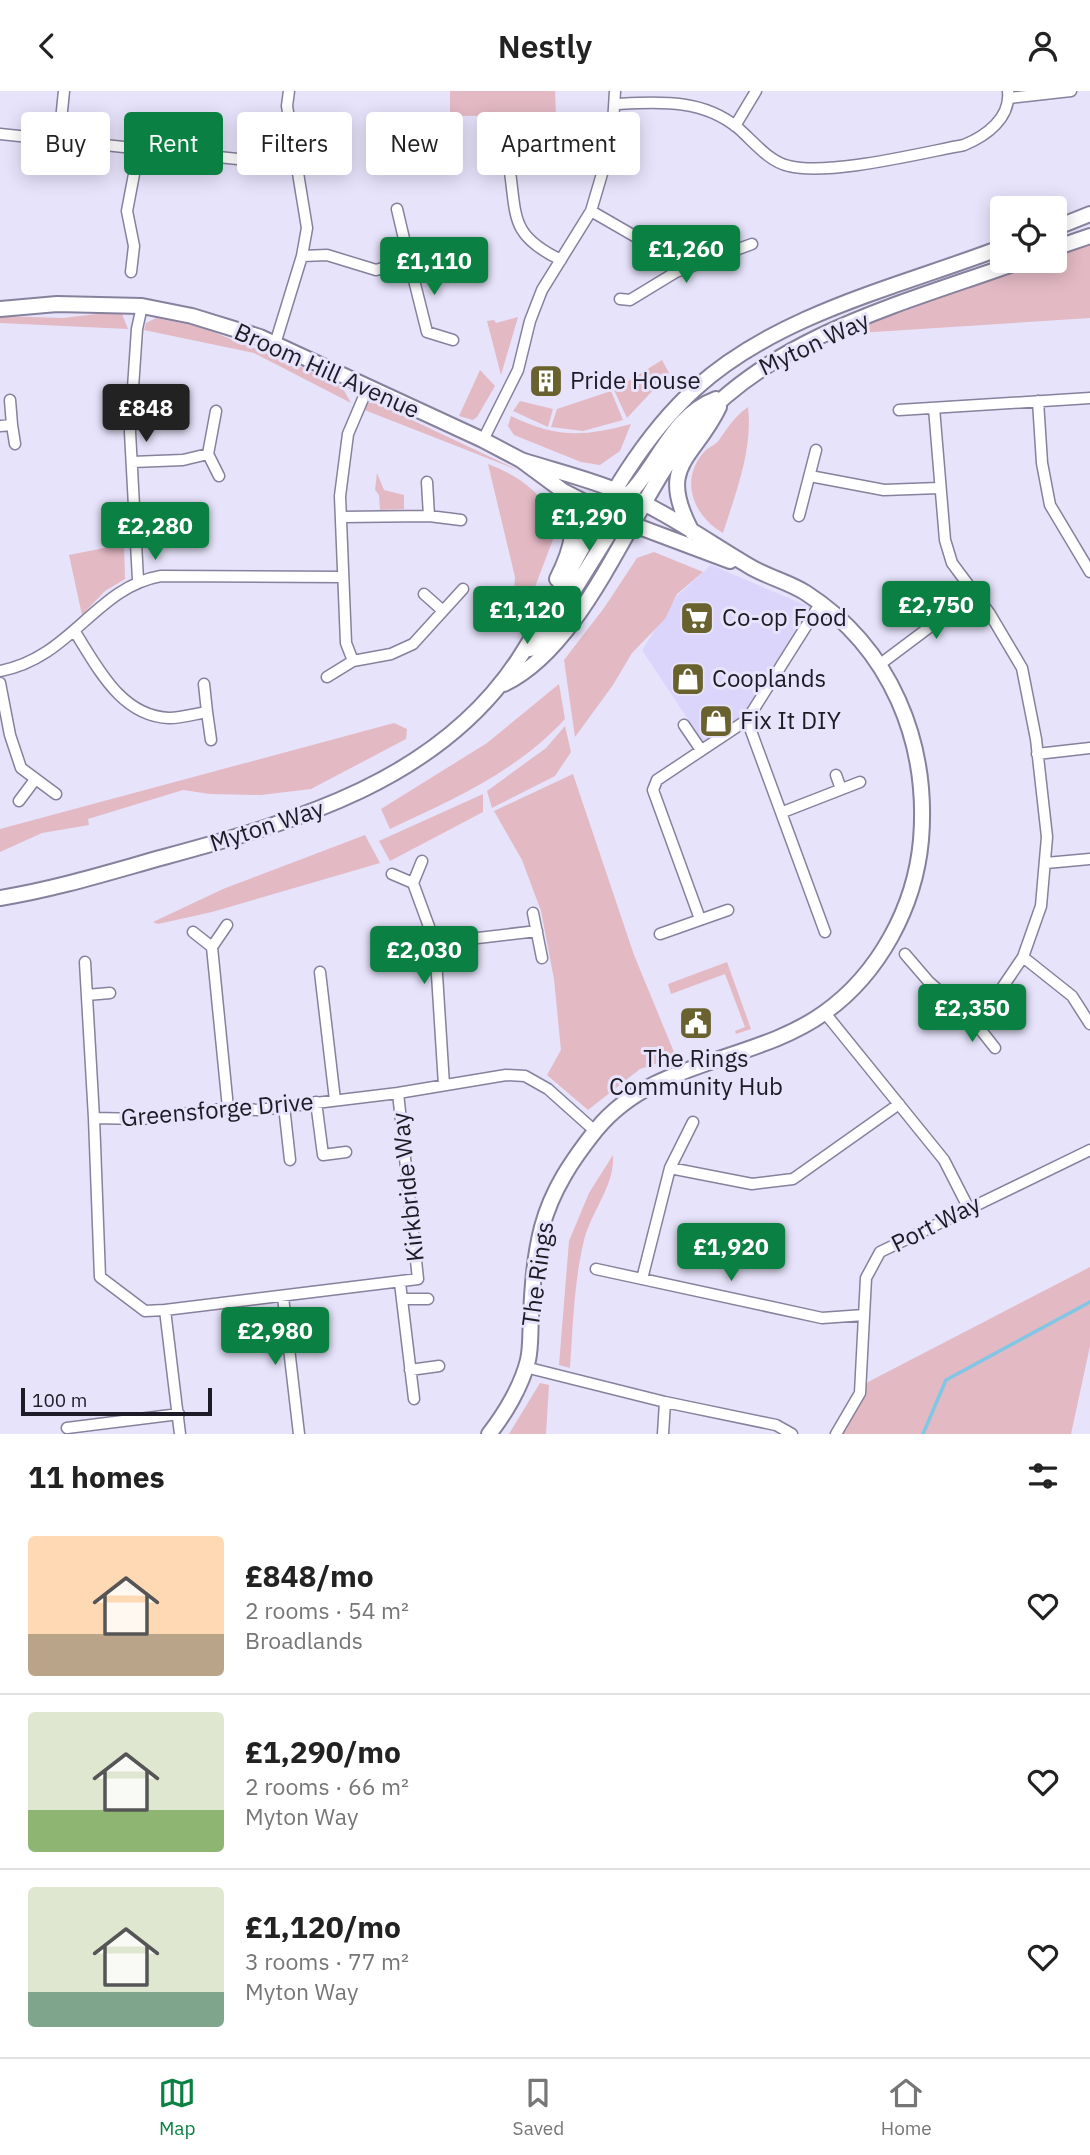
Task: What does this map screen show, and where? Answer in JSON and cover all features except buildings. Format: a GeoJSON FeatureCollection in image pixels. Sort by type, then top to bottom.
{"type":"FeatureCollection","features":[{"type":"Feature","properties":{"kind":"street"},"geometry":{"type":"LineString","coordinates":[[62,112],[64,91]]}},
{"type":"Feature","properties":{"kind":"street"},"geometry":{"type":"LineString","coordinates":[[288,112],[289,91]]}},
{"type":"Feature","properties":{"kind":"street"},"geometry":{"type":"LineString","coordinates":[[483,440],[518,370],[530,321],[542,290],[591,211],[612,140],[615,91]]}},
{"type":"Feature","properties":{"kind":"street"},"geometry":{"type":"LineString","coordinates":[[735,125],[756,91]]}},
{"type":"Feature","properties":{"kind":"street"},"geometry":{"type":"LineString","coordinates":[[615,104],[665,102],[704,108],[735,125],[764,152],[786,166],[813,170],[964,145],[981,138],[995,126],[1008,94],[1071,91]]}},
{"type":"Feature","properties":{"kind":"street"},"geometry":{"type":"LineString","coordinates":[[0,134],[21,136]]}},
{"type":"Feature","properties":{"kind":"street"},"geometry":{"type":"LineString","coordinates":[[131,272],[134,246],[127,211],[134,175]]}},
{"type":"Feature","properties":{"kind":"street"},"geometry":{"type":"LineString","coordinates":[[275,344],[302,256],[307,228],[298,175]]}},
{"type":"Feature","properties":{"kind":"street"},"geometry":{"type":"LineString","coordinates":[[511,175],[519,228],[535,247],[561,260]]}},
{"type":"Feature","properties":{"kind":"street"},"geometry":{"type":"LineString","coordinates":[[397,209],[427,332],[453,339]]}},
{"type":"Feature","properties":{"kind":"street"},"geometry":{"type":"LineString","coordinates":[[591,211],[669,257],[676,272]]}},
{"type":"Feature","properties":{"kind":"street"},"geometry":{"type":"LineString","coordinates":[[1067,223],[1090,214]]}},
{"type":"Feature","properties":{"kind":"street"},"geometry":{"type":"LineString","coordinates":[[1067,244],[1090,236]]}},
{"type":"Feature","properties":{"kind":"street"},"geometry":{"type":"LineString","coordinates":[[620,299],[630,300],[676,272],[752,244]]}},
{"type":"Feature","properties":{"kind":"street","name":"Myton Way"},"geometry":{"type":"LineString","coordinates":[[500,686],[526,670],[555,642],[623,540],[624,509],[678,405],[698,386],[754,348],[852,301],[990,252]]}},
{"type":"Feature","properties":{"kind":"street"},"geometry":{"type":"LineString","coordinates":[[302,256],[327,255],[376,269],[410,260]]}},
{"type":"Feature","properties":{"kind":"street","name":"Myton Way"},"geometry":{"type":"LineString","coordinates":[[0,898],[45,890],[258,831],[340,801],[414,762],[473,715],[500,686],[544,617],[624,509],[725,396],[750,375],[825,333],[990,272]]}},
{"type":"Feature","properties":{"kind":"street","name":"Broom Hill Avenue"},"geometry":{"type":"LineString","coordinates":[[0,309],[57,304],[142,306],[192,316],[275,344],[483,440],[521,460],[563,491],[624,509]]}},
{"type":"Feature","properties":{"kind":"street"},"geometry":{"type":"LineString","coordinates":[[138,580],[130,432],[133,377],[142,306]]}},
{"type":"Feature","properties":{"kind":"street"},"geometry":{"type":"LineString","coordinates":[[353,661],[346,643],[340,496],[348,434],[368,387]]}},
{"type":"Feature","properties":{"kind":"street"},"geometry":{"type":"LineString","coordinates":[[692,533],[678,503],[677,477],[691,447],[712,422],[725,396]]}},
{"type":"Feature","properties":{"kind":"street"},"geometry":{"type":"LineString","coordinates":[[899,410],[1090,398]]}},
{"type":"Feature","properties":{"kind":"street"},"geometry":{"type":"LineString","coordinates":[[10,400],[15,444]]}},
{"type":"Feature","properties":{"kind":"street"},"geometry":{"type":"LineString","coordinates":[[1038,401],[1042,463],[1050,505],[1090,572]]}},
{"type":"Feature","properties":{"kind":"street"},"geometry":{"type":"LineString","coordinates":[[934,408],[939,488],[945,540],[951,563],[975,593],[1022,668],[1037,754],[1046,837],[1041,906],[1023,957],[987,1010],[972,1020]]}},
{"type":"Feature","properties":{"kind":"street"},"geometry":{"type":"LineString","coordinates":[[216,411],[208,454],[219,477]]}},
{"type":"Feature","properties":{"kind":"street"},"geometry":{"type":"LineString","coordinates":[[0,426],[12,425]]}},
{"type":"Feature","properties":{"kind":"street"},"geometry":{"type":"LineString","coordinates":[[799,516],[816,450]]}},
{"type":"Feature","properties":{"kind":"street"},"geometry":{"type":"LineString","coordinates":[[132,462],[183,460],[208,454]]}},
{"type":"Feature","properties":{"kind":"street","name":"Broom Hill Avenue"},"geometry":{"type":"LineString","coordinates":[[521,460],[588,482],[624,509]]}},
{"type":"Feature","properties":{"kind":"street"},"geometry":{"type":"LineString","coordinates":[[810,476],[884,490],[939,488]]}},
{"type":"Feature","properties":{"kind":"street"},"geometry":{"type":"LineString","coordinates":[[427,482],[429,516]]}},
{"type":"Feature","properties":{"kind":"street"},"geometry":{"type":"LineString","coordinates":[[544,617],[550,594],[573,542],[573,517],[563,491]]}},
{"type":"Feature","properties":{"kind":"street"},"geometry":{"type":"LineString","coordinates":[[518,660],[548,632],[624,509]]}},
{"type":"Feature","properties":{"kind":"street","name":"The Rings"},"geometry":{"type":"LineString","coordinates":[[624,509],[692,533],[754,569]]}},
{"type":"Feature","properties":{"kind":"street","name":"The Rings"},"geometry":{"type":"LineString","coordinates":[[489,1434],[508,1407],[525,1367],[535,1262],[542,1228],[551,1198],[568,1167],[595,1131],[621,1105],[648,1088],[686,1069],[776,1041],[825,1013],[856,984],[890,941],[912,890],[920,850],[922,788],[913,735],[897,694],[879,665],[845,622],[804,591],[754,569],[660,535],[624,509]]}},
{"type":"Feature","properties":{"kind":"street"},"geometry":{"type":"LineString","coordinates":[[341,517],[429,516],[461,520]]}},
{"type":"Feature","properties":{"kind":"street"},"geometry":{"type":"LineString","coordinates":[[0,671],[32,660],[75,632],[102,606],[138,580],[161,576],[342,577]]}},
{"type":"Feature","properties":{"kind":"street"},"geometry":{"type":"LineString","coordinates":[[327,677],[353,661],[391,654],[413,644],[463,589]]}},
{"type":"Feature","properties":{"kind":"street"},"geometry":{"type":"LineString","coordinates":[[879,665],[975,593]]}},
{"type":"Feature","properties":{"kind":"street"},"geometry":{"type":"LineString","coordinates":[[424,594],[442,610]]}},
{"type":"Feature","properties":{"kind":"street"},"geometry":{"type":"LineString","coordinates":[[700,919],[653,790],[657,780],[747,720],[820,604]]}},
{"type":"Feature","properties":{"kind":"street"},"geometry":{"type":"LineString","coordinates":[[75,632],[112,690],[139,711],[169,718],[207,712]]}},
{"type":"Feature","properties":{"kind":"street"},"geometry":{"type":"LineString","coordinates":[[0,683],[21,768],[34,781],[56,794]]}},
{"type":"Feature","properties":{"kind":"street"},"geometry":{"type":"LineString","coordinates":[[204,684],[211,740]]}},
{"type":"Feature","properties":{"kind":"street"},"geometry":{"type":"LineString","coordinates":[[747,720],[825,932]]}},
{"type":"Feature","properties":{"kind":"street"},"geometry":{"type":"LineString","coordinates":[[684,725],[701,750]]}},
{"type":"Feature","properties":{"kind":"street"},"geometry":{"type":"LineString","coordinates":[[1037,754],[1090,748]]}},
{"type":"Feature","properties":{"kind":"street"},"geometry":{"type":"LineString","coordinates":[[836,775],[841,789]]}},
{"type":"Feature","properties":{"kind":"street"},"geometry":{"type":"LineString","coordinates":[[19,801],[34,781]]}},
{"type":"Feature","properties":{"kind":"street"},"geometry":{"type":"LineString","coordinates":[[783,812],[860,782]]}},
{"type":"Feature","properties":{"kind":"street"},"geometry":{"type":"LineString","coordinates":[[1046,863],[1090,859]]}},
{"type":"Feature","properties":{"kind":"street"},"geometry":{"type":"LineString","coordinates":[[422,862],[413,883],[435,943],[444,1085]]}},
{"type":"Feature","properties":{"kind":"street"},"geometry":{"type":"LineString","coordinates":[[392,874],[413,883]]}},
{"type":"Feature","properties":{"kind":"street"},"geometry":{"type":"LineString","coordinates":[[660,934],[727,910]]}},
{"type":"Feature","properties":{"kind":"street"},"geometry":{"type":"LineString","coordinates":[[533,913],[541,958]]}},
{"type":"Feature","properties":{"kind":"street"},"geometry":{"type":"LineString","coordinates":[[227,925],[212,947],[228,1108]]}},
{"type":"Feature","properties":{"kind":"street"},"geometry":{"type":"LineString","coordinates":[[435,943],[537,931]]}},
{"type":"Feature","properties":{"kind":"street"},"geometry":{"type":"LineString","coordinates":[[193,932],[212,947]]}},
{"type":"Feature","properties":{"kind":"street"},"geometry":{"type":"LineString","coordinates":[[905,954],[937,989],[972,1020],[995,1048]]}},
{"type":"Feature","properties":{"kind":"street"},"geometry":{"type":"LineString","coordinates":[[1023,957],[1072,996],[1090,1024]]}},
{"type":"Feature","properties":{"kind":"street"},"geometry":{"type":"LineString","coordinates":[[85,962],[94,1118]]}},
{"type":"Feature","properties":{"kind":"street"},"geometry":{"type":"LineString","coordinates":[[320,972],[335,1100]]}},
{"type":"Feature","properties":{"kind":"street"},"geometry":{"type":"LineString","coordinates":[[87,995],[110,993]]}},
{"type":"Feature","properties":{"kind":"street"},"geometry":{"type":"LineString","coordinates":[[825,1013],[944,1160],[968,1207]]}},
{"type":"Feature","properties":{"kind":"street","name":"Greensforge Drive"},"geometry":{"type":"LineString","coordinates":[[165,1310],[145,1311],[100,1277],[94,1118],[142,1119],[228,1108],[258,1110],[398,1093],[506,1075],[525,1076],[548,1089],[595,1131]]}},
{"type":"Feature","properties":{"kind":"street","name":"Kirkbride Way"},"geometry":{"type":"LineString","coordinates":[[165,1310],[418,1279],[398,1093]]}},
{"type":"Feature","properties":{"kind":"street"},"geometry":{"type":"LineString","coordinates":[[316,1102],[323,1154],[346,1151]]}},
{"type":"Feature","properties":{"kind":"street"},"geometry":{"type":"LineString","coordinates":[[670,1167],[752,1184],[793,1179],[899,1104]]}},
{"type":"Feature","properties":{"kind":"street"},"geometry":{"type":"LineString","coordinates":[[284,1106],[290,1160]]}},
{"type":"Feature","properties":{"kind":"street"},"geometry":{"type":"LineString","coordinates":[[642,1279],[670,1167],[693,1122]]}},
{"type":"Feature","properties":{"kind":"street","name":"Port Way"},"geometry":{"type":"LineString","coordinates":[[836,1434],[860,1393],[866,1278],[880,1252],[1090,1150]]}},
{"type":"Feature","properties":{"kind":"street"},"geometry":{"type":"LineString","coordinates":[[596,1269],[822,1318],[864,1315]]}},
{"type":"Feature","properties":{"kind":"street"},"geometry":{"type":"LineString","coordinates":[[400,1283],[414,1399]]}},
{"type":"Feature","properties":{"kind":"street"},"geometry":{"type":"LineString","coordinates":[[283,1297],[299,1434]]}},
{"type":"Feature","properties":{"kind":"street"},"geometry":{"type":"LineString","coordinates":[[402,1299],[428,1299]]}},
{"type":"Feature","properties":{"kind":"street"},"geometry":{"type":"LineString","coordinates":[[165,1310],[180,1434]]}},
{"type":"Feature","properties":{"kind":"street"},"geometry":{"type":"LineString","coordinates":[[410,1370],[439,1366]]}},
{"type":"Feature","properties":{"kind":"street"},"geometry":{"type":"LineString","coordinates":[[525,1367],[665,1402],[776,1425],[792,1434]]}},
{"type":"Feature","properties":{"kind":"street"},"geometry":{"type":"LineString","coordinates":[[663,1434],[665,1402]]}},
{"type":"Feature","properties":{"kind":"street"},"geometry":{"type":"LineString","coordinates":[[67,1428],[95,1429],[178,1414]]}},
{"type":"Feature","properties":{"kind":"shaded area"},"geometry":{"type":"Polygon","coordinates":[[[450,91],[555,91],[556,112],[477,112],[477,116],[463,116],[463,112],[450,112],[450,91]]]}},
{"type":"Feature","properties":{"kind":"shaded area"},"geometry":{"type":"Polygon","coordinates":[[[1090,243],[1090,318],[858,333],[831,338],[1006,273],[1067,273],[1067,251],[1090,243]]]}},
{"type":"Feature","properties":{"kind":"shaded area"},"geometry":{"type":"Polygon","coordinates":[[[113,312],[122,314],[128,329],[0,323],[0,316],[63,318],[113,312]]]}},
{"type":"Feature","properties":{"kind":"shaded area"},"geometry":{"type":"Polygon","coordinates":[[[518,317],[501,375],[487,321],[494,320],[496,323],[518,317]]]}},
{"type":"Feature","properties":{"kind":"shaded area"},"geometry":{"type":"Polygon","coordinates":[[[156,318],[201,327],[304,368],[342,387],[351,403],[254,353],[144,330],[146,323],[156,318]]]}},
{"type":"Feature","properties":{"kind":"shaded area"},"geometry":{"type":"Polygon","coordinates":[[[662,360],[669,373],[627,418],[614,390],[662,360]]]}},
{"type":"Feature","properties":{"kind":"shaded area"},"geometry":{"type":"Polygon","coordinates":[[[480,370],[495,386],[477,417],[473,420],[459,416],[480,370]]]}},
{"type":"Feature","properties":{"kind":"shaded area"},"geometry":{"type":"Polygon","coordinates":[[[611,391],[623,420],[583,431],[551,427],[557,409],[611,391]]]}},
{"type":"Feature","properties":{"kind":"shaded area"},"geometry":{"type":"Polygon","coordinates":[[[520,401],[553,409],[548,427],[513,411],[520,401]]]}},
{"type":"Feature","properties":{"kind":"shaded area"},"geometry":{"type":"Polygon","coordinates":[[[374,402],[520,471],[362,409],[368,403],[374,402]]]}},
{"type":"Feature","properties":{"kind":"shaded area"},"geometry":{"type":"Polygon","coordinates":[[[748,407],[746,455],[723,533],[704,517],[697,507],[691,484],[693,472],[697,461],[706,450],[718,442],[735,418],[748,407]]]}},
{"type":"Feature","properties":{"kind":"shaded area"},"geometry":{"type":"Polygon","coordinates":[[[511,416],[542,428],[570,433],[598,431],[631,424],[620,451],[600,465],[581,462],[514,435],[508,426],[511,416]]]}},
{"type":"Feature","properties":{"kind":"shaded area"},"geometry":{"type":"Polygon","coordinates":[[[488,464],[512,475],[533,490],[548,510],[555,534],[521,624],[516,622],[512,626],[515,577],[488,464]]]}},
{"type":"Feature","properties":{"kind":"shaded area"},"geometry":{"type":"Polygon","coordinates":[[[377,473],[384,490],[404,495],[404,509],[380,510],[379,495],[375,490],[377,473]]]}},
{"type":"Feature","properties":{"kind":"shaded area"},"geometry":{"type":"Polygon","coordinates":[[[124,544],[125,579],[105,591],[82,615],[69,555],[124,544]]]}},
{"type":"Feature","properties":{"kind":"shaded area"},"geometry":{"type":"Polygon","coordinates":[[[654,552],[703,572],[677,594],[665,619],[632,653],[613,685],[575,737],[564,660],[604,608],[637,558],[654,552]]]}},
{"type":"Feature","properties":{"kind":"shaded area"},"geometry":{"type":"Polygon","coordinates":[[[711,565],[812,608],[794,633],[762,691],[742,718],[703,742],[642,650],[678,595],[711,565]]]}},
{"type":"Feature","properties":{"kind":"shaded area"},"geometry":{"type":"Polygon","coordinates":[[[559,684],[565,719],[546,738],[483,783],[390,829],[381,809],[487,743],[559,684]]]}},
{"type":"Feature","properties":{"kind":"shaded area"},"geometry":{"type":"Polygon","coordinates":[[[394,723],[407,729],[406,739],[311,789],[261,795],[210,794],[183,790],[88,819],[89,825],[42,833],[0,852],[0,829],[394,723]]]}},
{"type":"Feature","properties":{"kind":"shaded area"},"geometry":{"type":"Polygon","coordinates":[[[565,726],[571,752],[555,776],[492,808],[487,791],[546,748],[565,726]]]}},
{"type":"Feature","properties":{"kind":"shaded area"},"geometry":{"type":"Polygon","coordinates":[[[573,774],[634,955],[676,1057],[640,1069],[588,1110],[547,1075],[561,1050],[554,979],[541,911],[522,860],[494,811],[573,774]]]}},
{"type":"Feature","properties":{"kind":"shaded area"},"geometry":{"type":"Polygon","coordinates":[[[483,794],[483,812],[390,861],[379,841],[483,794]]]}},
{"type":"Feature","properties":{"kind":"shaded area"},"geometry":{"type":"Polygon","coordinates":[[[365,835],[380,863],[212,912],[158,924],[153,922],[223,889],[365,835]]]}},
{"type":"Feature","properties":{"kind":"shaded area"},"geometry":{"type":"Polygon","coordinates":[[[727,962],[751,1029],[736,1034],[735,1031],[745,1027],[725,974],[671,994],[668,984],[727,962]]]}},
{"type":"Feature","properties":{"kind":"shaded area"},"geometry":{"type":"Polygon","coordinates":[[[613,1155],[607,1187],[584,1240],[574,1304],[570,1368],[559,1365],[569,1241],[589,1193],[613,1155]]]}},
{"type":"Feature","properties":{"kind":"shaded area"},"geometry":{"type":"Polygon","coordinates":[[[1090,1267],[1090,1346],[1071,1434],[836,1434],[868,1382],[1090,1267]]]}},
{"type":"Feature","properties":{"kind":"shaded area"},"geometry":{"type":"Polygon","coordinates":[[[540,1383],[549,1385],[546,1434],[509,1434],[540,1383]]]}},
{"type":"Feature","properties":{"kind":"waterway"},"geometry":{"type":"LineString","coordinates":[[923,1434],[946,1380],[1090,1302]]}},
{"type":"Feature","properties":{"kind":"place","name":"Pride House"},"geometry":{"type":"Point","coordinates":[546,381]}},
{"type":"Feature","properties":{"kind":"place","name":"Co-op Food"},"geometry":{"type":"Point","coordinates":[697,618]}},
{"type":"Feature","properties":{"kind":"place","name":"Cooplands"},"geometry":{"type":"Point","coordinates":[688,679]}},
{"type":"Feature","properties":{"kind":"place","name":"Fix It DIY"},"geometry":{"type":"Point","coordinates":[716,721]}},
{"type":"Feature","properties":{"kind":"place","name":"The Rings Community Hub"},"geometry":{"type":"Point","coordinates":[696,1023]}}]}
